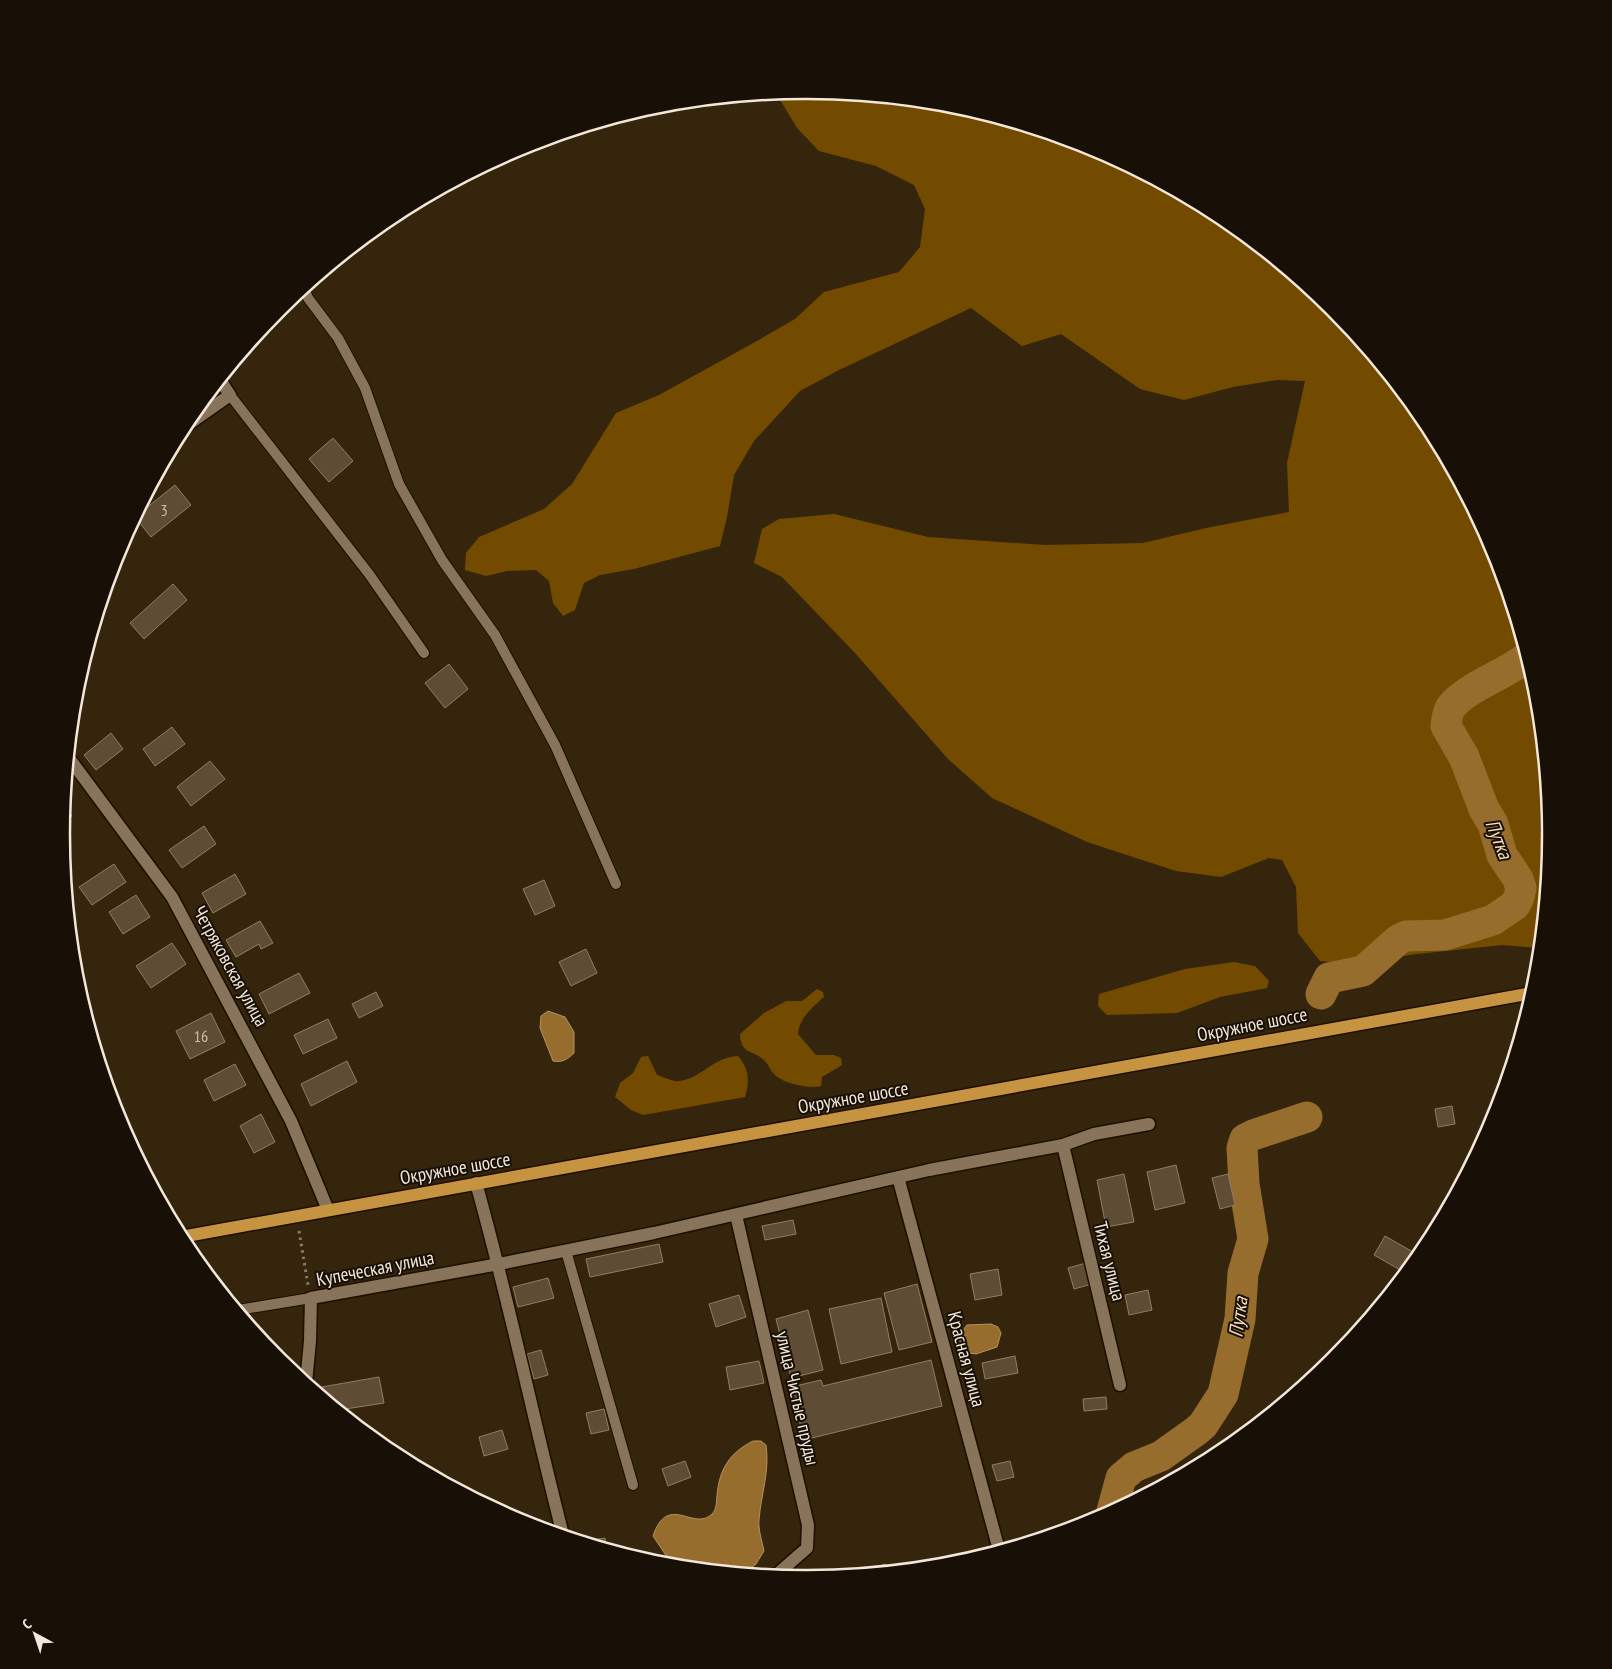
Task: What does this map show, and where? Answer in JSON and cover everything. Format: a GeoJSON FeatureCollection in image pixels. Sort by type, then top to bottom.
{"type":"FeatureCollection","features":[{"type":"Feature","properties":{"kind":"main road","name":"Окружное шоссе"},"geometry":{"type":"LineString","coordinates":[[189,1235],[1524,994]]}},
{"type":"Feature","properties":{"kind":"street"},"geometry":{"type":"LineString","coordinates":[[202,415],[230,395],[223,385]]}},
{"type":"Feature","properties":{"kind":"street","name":"Четряковская улица"},"geometry":{"type":"LineString","coordinates":[[74,764],[172,897],[291,1121],[328,1210]]}},
{"type":"Feature","properties":{"kind":"street","name":"Купеческая улица"},"geometry":{"type":"LineString","coordinates":[[307,1375],[311,1298],[566,1251],[736,1215],[898,1177],[1063,1145],[1094,1134],[1149,1124]]}},
{"type":"Feature","properties":{"kind":"street","name":"Тихая улица"},"geometry":{"type":"LineString","coordinates":[[1063,1145],[1120,1385]]}},
{"type":"Feature","properties":{"kind":"street","name":"Красная улица"},"geometry":{"type":"LineString","coordinates":[[898,1177],[998,1545]]}},
{"type":"Feature","properties":{"kind":"street"},"geometry":{"type":"LineString","coordinates":[[476,1183],[499,1264],[561,1528]]}},
{"type":"Feature","properties":{"kind":"street","name":"улица Чистые пруды"},"geometry":{"type":"LineString","coordinates":[[736,1215],[808,1525],[807,1548],[782,1570]]}},
{"type":"Feature","properties":{"kind":"lane"},"geometry":{"type":"LineString","coordinates":[[307,295],[338,338],[365,388],[399,484],[442,560],[495,635],[554,745],[616,884]]}},
{"type":"Feature","properties":{"kind":"lane"},"geometry":{"type":"LineString","coordinates":[[230,395],[369,574],[424,653]]}},
{"type":"Feature","properties":{"kind":"lane"},"geometry":{"type":"LineString","coordinates":[[566,1251],[633,1485]]}},
{"type":"Feature","properties":{"kind":"lane"},"geometry":{"type":"LineString","coordinates":[[244,1309],[311,1298]]}},
{"type":"Feature","properties":{"kind":"path"},"geometry":{"type":"LineString","coordinates":[[299,1231],[311,1298]]}},
{"type":"Feature","properties":{"kind":"shaded area"},"geometry":{"type":"Polygon","coordinates":[[[780,100],[854,100],[950,113],[1043,138],[1088,155],[1132,174],[1174,197],[1215,223],[1291,281],[1359,349],[1390,386],[1418,426],[1466,509],[1486,553],[1503,598],[1517,644],[1536,738],[1540,786],[1540,830],[1542,835],[1540,883],[1533,947],[1502,945],[1417,954],[1350,964],[1320,961],[1298,933],[1296,887],[1282,860],[1269,858],[1221,877],[1176,871],[1087,842],[992,798],[948,759],[855,653],[782,577],[754,563],[762,529],[779,519],[834,514],[928,537],[1045,545],[1143,543],[1206,528],[1289,512],[1287,463],[1305,381],[1277,380],[1233,387],[1184,400],[1140,389],[1061,334],[1022,346],[971,308],[839,370],[800,391],[754,441],[734,475],[720,546],[634,569],[600,575],[584,583],[575,610],[563,616],[553,603],[549,581],[536,570],[507,571],[486,576],[465,570],[466,553],[479,537],[544,509],[572,484],[616,413],[659,395],[795,319],[824,292],[899,272],[920,247],[925,209],[914,185],[876,166],[819,151],[797,128],[780,100]]]}},
{"type":"Feature","properties":{"kind":"shaded area"},"geometry":{"type":"Polygon","coordinates":[[[1234,962],[1255,966],[1269,981],[1267,988],[1220,997],[1177,1013],[1107,1015],[1098,1006],[1099,994],[1185,969],[1234,962]]]}},
{"type":"Feature","properties":{"kind":"shaded area"},"geometry":{"type":"Polygon","coordinates":[[[817,989],[823,992],[824,997],[804,1018],[798,1034],[816,1055],[834,1055],[841,1058],[842,1065],[822,1077],[821,1086],[816,1087],[804,1086],[780,1079],[764,1060],[745,1049],[742,1045],[740,1034],[764,1013],[786,1001],[802,1001],[817,989]]]}},
{"type":"Feature","properties":{"kind":"shaded area"},"geometry":{"type":"Polygon","coordinates":[[[548,1011],[565,1017],[574,1032],[574,1053],[562,1061],[553,1061],[540,1028],[541,1016],[548,1011]]]}},
{"type":"Feature","properties":{"kind":"shaded area"},"geometry":{"type":"Polygon","coordinates":[[[648,1056],[657,1075],[678,1081],[695,1076],[721,1060],[738,1056],[748,1075],[745,1097],[643,1115],[631,1110],[615,1097],[620,1083],[633,1073],[641,1057],[648,1056]]]}},
{"type":"Feature","properties":{"kind":"shaded area"},"geometry":{"type":"Polygon","coordinates":[[[991,1324],[998,1327],[1001,1333],[997,1347],[976,1354],[962,1352],[960,1338],[967,1325],[991,1324]]]}},
{"type":"Feature","properties":{"kind":"shaded area"},"geometry":{"type":"Polygon","coordinates":[[[753,1441],[761,1441],[766,1445],[767,1455],[759,1524],[764,1551],[756,1564],[751,1568],[667,1557],[653,1536],[659,1523],[673,1514],[697,1519],[705,1518],[712,1514],[716,1508],[718,1487],[723,1470],[732,1457],[753,1441]]]}},
{"type":"Feature","properties":{"kind":"building"},"geometry":{"type":"Polygon","coordinates":[[[333,438],[353,461],[329,482],[309,459],[333,438]]]}},
{"type":"Feature","properties":{"kind":"building"},"geometry":{"type":"Polygon","coordinates":[[[175,485],[191,505],[151,537],[140,523],[147,508],[175,485]]]}},
{"type":"Feature","properties":{"kind":"building"},"geometry":{"type":"Polygon","coordinates":[[[173,584],[187,600],[144,639],[130,623],[173,584]]]}},
{"type":"Feature","properties":{"kind":"building"},"geometry":{"type":"Polygon","coordinates":[[[449,664],[468,689],[445,708],[425,683],[449,664]]]}},
{"type":"Feature","properties":{"kind":"building"},"geometry":{"type":"Polygon","coordinates":[[[172,727],[185,744],[155,766],[143,749],[172,727]]]}},
{"type":"Feature","properties":{"kind":"building"},"geometry":{"type":"Polygon","coordinates":[[[111,733],[123,749],[96,770],[84,755],[111,733]]]}},
{"type":"Feature","properties":{"kind":"building"},"geometry":{"type":"Polygon","coordinates":[[[210,761],[225,779],[191,806],[177,787],[210,761]]]}},
{"type":"Feature","properties":{"kind":"building"},"geometry":{"type":"Polygon","coordinates":[[[204,826],[216,844],[182,868],[169,850],[204,826]]]}},
{"type":"Feature","properties":{"kind":"building"},"geometry":{"type":"Polygon","coordinates":[[[114,864],[126,882],[92,905],[79,887],[114,864]]]}},
{"type":"Feature","properties":{"kind":"building"},"geometry":{"type":"Polygon","coordinates":[[[235,874],[246,894],[213,913],[202,893],[235,874]]]}},
{"type":"Feature","properties":{"kind":"building"},"geometry":{"type":"Polygon","coordinates":[[[544,880],[555,906],[535,915],[523,889],[544,880]]]}},
{"type":"Feature","properties":{"kind":"building"},"geometry":{"type":"Polygon","coordinates":[[[136,895],[150,917],[123,934],[109,912],[136,895]]]}},
{"type":"Feature","properties":{"kind":"building"},"geometry":{"type":"Polygon","coordinates":[[[260,921],[273,943],[261,949],[259,944],[236,957],[226,940],[260,921]]]}},
{"type":"Feature","properties":{"kind":"building"},"geometry":{"type":"Polygon","coordinates":[[[172,943],[186,964],[151,988],[136,966],[172,943]]]}},
{"type":"Feature","properties":{"kind":"building"},"geometry":{"type":"Polygon","coordinates":[[[586,949],[597,973],[571,986],[559,962],[586,949]]]}},
{"type":"Feature","properties":{"kind":"building"},"geometry":{"type":"Polygon","coordinates":[[[299,973],[310,993],[269,1014],[259,994],[299,973]]]}},
{"type":"Feature","properties":{"kind":"building"},"geometry":{"type":"Polygon","coordinates":[[[376,992],[383,1006],[359,1018],[352,1004],[376,992]]]}},
{"type":"Feature","properties":{"kind":"building"},"geometry":{"type":"Polygon","coordinates":[[[211,1013],[225,1042],[190,1059],[176,1031],[211,1013]]]}},
{"type":"Feature","properties":{"kind":"building"},"geometry":{"type":"Polygon","coordinates":[[[328,1019],[337,1038],[303,1054],[294,1035],[328,1019]]]}},
{"type":"Feature","properties":{"kind":"building"},"geometry":{"type":"Polygon","coordinates":[[[347,1061],[357,1082],[311,1106],[301,1084],[347,1061]]]}},
{"type":"Feature","properties":{"kind":"building"},"geometry":{"type":"Polygon","coordinates":[[[235,1064],[246,1085],[214,1101],[204,1080],[235,1064]]]}},
{"type":"Feature","properties":{"kind":"building"},"geometry":{"type":"Polygon","coordinates":[[[1452,1106],[1455,1124],[1438,1127],[1435,1109],[1452,1106]]]}},
{"type":"Feature","properties":{"kind":"building"},"geometry":{"type":"Polygon","coordinates":[[[261,1114],[275,1142],[254,1153],[240,1126],[261,1114]]]}},
{"type":"Feature","properties":{"kind":"building"},"geometry":{"type":"Polygon","coordinates":[[[1176,1165],[1185,1203],[1155,1210],[1147,1172],[1176,1165]]]}},
{"type":"Feature","properties":{"kind":"building"},"geometry":{"type":"Polygon","coordinates":[[[1124,1174],[1134,1222],[1106,1227],[1097,1180],[1124,1174]]]}},
{"type":"Feature","properties":{"kind":"building"},"geometry":{"type":"Polygon","coordinates":[[[1228,1174],[1235,1205],[1220,1209],[1212,1178],[1228,1174]]]}},
{"type":"Feature","properties":{"kind":"building"},"geometry":{"type":"Polygon","coordinates":[[[793,1220],[796,1234],[765,1240],[762,1226],[793,1220]]]}},
{"type":"Feature","properties":{"kind":"building"},"geometry":{"type":"Polygon","coordinates":[[[1385,1236],[1412,1251],[1399,1270],[1374,1255],[1385,1236]]]}},
{"type":"Feature","properties":{"kind":"building"},"geometry":{"type":"Polygon","coordinates":[[[659,1244],[663,1262],[590,1277],[586,1259],[659,1244]]]}},
{"type":"Feature","properties":{"kind":"building"},"geometry":{"type":"Polygon","coordinates":[[[1086,1263],[1092,1284],[1074,1289],[1068,1268],[1086,1263]]]}},
{"type":"Feature","properties":{"kind":"building"},"geometry":{"type":"Polygon","coordinates":[[[998,1269],[1002,1295],[975,1300],[970,1274],[998,1269]]]}},
{"type":"Feature","properties":{"kind":"building"},"geometry":{"type":"Polygon","coordinates":[[[548,1278],[554,1298],[518,1307],[513,1287],[548,1278]]]}},
{"type":"Feature","properties":{"kind":"building"},"geometry":{"type":"Polygon","coordinates":[[[917,1284],[932,1342],[899,1350],[884,1293],[917,1284]]]}},
{"type":"Feature","properties":{"kind":"building"},"geometry":{"type":"Polygon","coordinates":[[[1148,1290],[1152,1310],[1129,1315],[1125,1295],[1148,1290]]]}},
{"type":"Feature","properties":{"kind":"building"},"geometry":{"type":"Polygon","coordinates":[[[739,1295],[746,1317],[716,1327],[709,1304],[739,1295]]]}},
{"type":"Feature","properties":{"kind":"building"},"geometry":{"type":"Polygon","coordinates":[[[881,1298],[892,1352],[841,1364],[829,1309],[881,1298]]]}},
{"type":"Feature","properties":{"kind":"building"},"geometry":{"type":"Polygon","coordinates":[[[808,1310],[823,1370],[791,1378],[776,1319],[808,1310]]]}},
{"type":"Feature","properties":{"kind":"building"},"geometry":{"type":"Polygon","coordinates":[[[541,1350],[548,1375],[534,1379],[527,1354],[541,1350]]]}},
{"type":"Feature","properties":{"kind":"building"},"geometry":{"type":"Polygon","coordinates":[[[1015,1356],[1018,1373],[985,1379],[982,1363],[1015,1356]]]}},
{"type":"Feature","properties":{"kind":"building"},"geometry":{"type":"Polygon","coordinates":[[[931,1360],[942,1406],[804,1440],[791,1387],[821,1380],[823,1386],[931,1360]]]}},
{"type":"Feature","properties":{"kind":"building"},"geometry":{"type":"Polygon","coordinates":[[[759,1361],[764,1383],[730,1390],[726,1367],[759,1361]]]}},
{"type":"Feature","properties":{"kind":"building"},"geometry":{"type":"Polygon","coordinates":[[[379,1377],[384,1403],[347,1409],[322,1387],[379,1377]]]}},
{"type":"Feature","properties":{"kind":"building"},"geometry":{"type":"Polygon","coordinates":[[[1106,1397],[1107,1409],[1084,1411],[1083,1399],[1106,1397]]]}},
{"type":"Feature","properties":{"kind":"building"},"geometry":{"type":"Polygon","coordinates":[[[604,1409],[609,1430],[591,1434],[586,1413],[604,1409]]]}},
{"type":"Feature","properties":{"kind":"building"},"geometry":{"type":"Polygon","coordinates":[[[502,1430],[508,1449],[484,1456],[479,1437],[502,1430]]]}},
{"type":"Feature","properties":{"kind":"building"},"geometry":{"type":"Polygon","coordinates":[[[685,1461],[691,1477],[668,1486],[662,1469],[685,1461]]]}},
{"type":"Feature","properties":{"kind":"building"},"geometry":{"type":"Polygon","coordinates":[[[1010,1461],[1014,1477],[997,1481],[992,1465],[1010,1461]]]}},
{"type":"Feature","properties":{"kind":"building"},"geometry":{"type":"Polygon","coordinates":[[[605,1538],[605,1542],[597,1539],[605,1538]]]}},
{"type":"Feature","properties":{"kind":"waterway","name":"Путка"},"geometry":{"type":"LineString","coordinates":[[1321,994],[1329,978],[1363,971],[1398,940],[1406,936],[1445,935],[1493,920],[1515,905],[1521,888],[1518,879],[1502,855],[1493,824],[1484,809],[1464,757],[1446,726],[1450,709],[1458,700],[1521,661]]}},
{"type":"Feature","properties":{"kind":"waterway","name":"Путка"},"geometry":{"type":"LineString","coordinates":[[1114,1503],[1121,1478],[1134,1467],[1161,1456],[1196,1431],[1203,1425],[1223,1394],[1240,1319],[1243,1273],[1253,1239],[1244,1184],[1242,1148],[1245,1139],[1253,1135],[1307,1117]]}}]}
